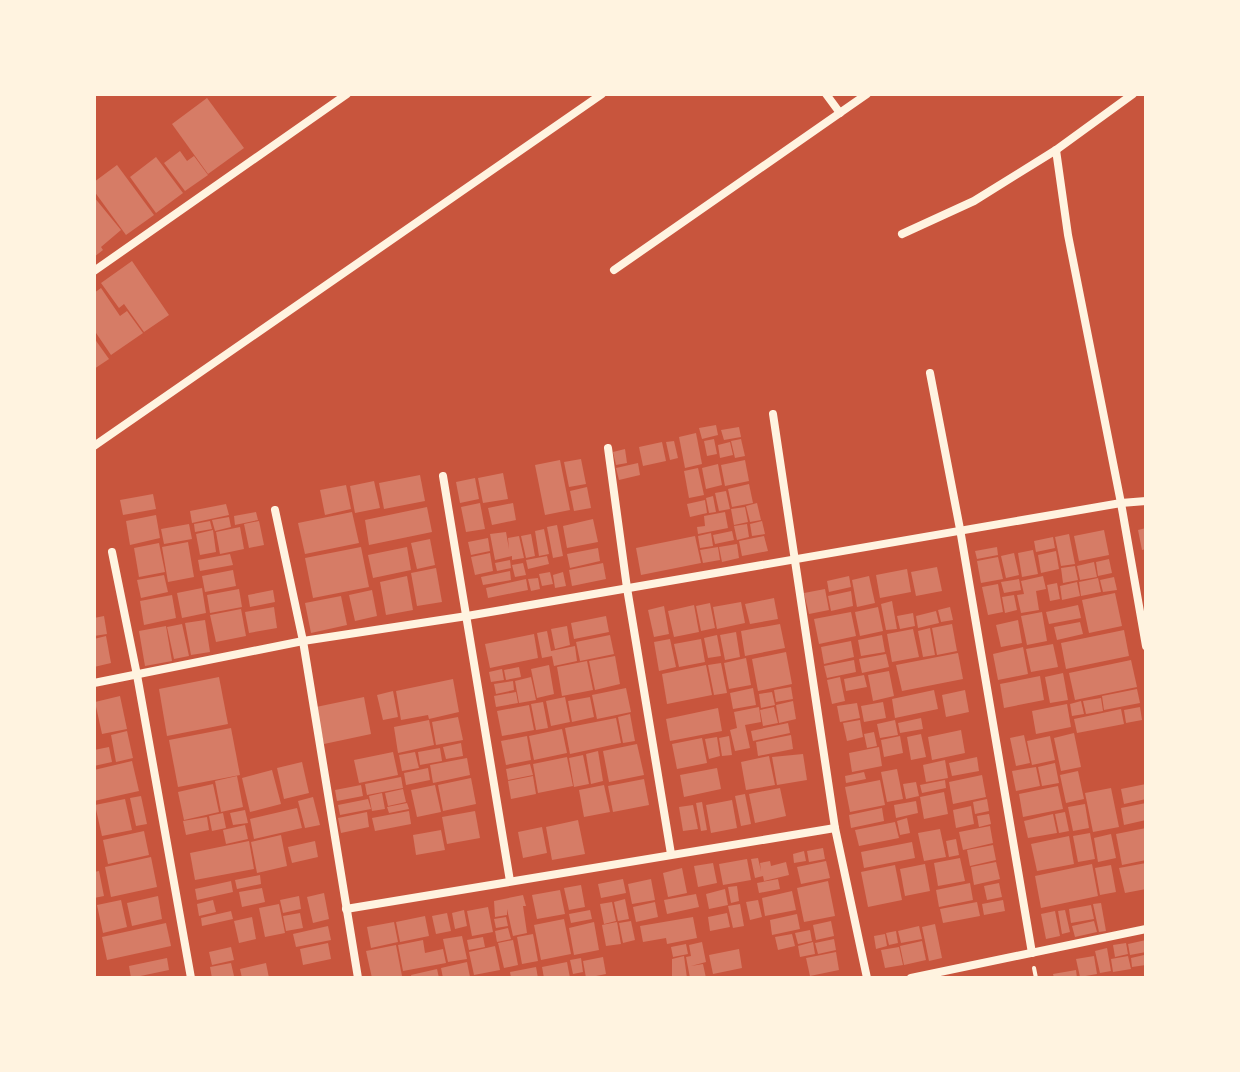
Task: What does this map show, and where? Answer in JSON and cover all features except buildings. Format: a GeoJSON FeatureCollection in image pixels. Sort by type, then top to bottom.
{"type":"FeatureCollection","features":[{"type":"Feature","properties":{"kind":"street"},"geometry":{"type":"LineString","coordinates":[[94,271],[347,94]]}},
{"type":"Feature","properties":{"kind":"street"},"geometry":{"type":"LineString","coordinates":[[94,446],[602,94]]}},
{"type":"Feature","properties":{"kind":"street"},"geometry":{"type":"LineString","coordinates":[[826,94],[840,113]]}},
{"type":"Feature","properties":{"kind":"street"},"geometry":{"type":"LineString","coordinates":[[614,270],[867,94]]}},
{"type":"Feature","properties":{"kind":"street"},"geometry":{"type":"LineString","coordinates":[[902,234],[974,201],[1056,150],[1133,94]]}},
{"type":"Feature","properties":{"kind":"street"},"geometry":{"type":"LineString","coordinates":[[1056,150],[1068,235],[1146,646]]}},
{"type":"Feature","properties":{"kind":"street"},"geometry":{"type":"LineString","coordinates":[[930,373],[960,529],[1032,953]]}},
{"type":"Feature","properties":{"kind":"street"},"geometry":{"type":"LineString","coordinates":[[773,414],[835,828],[867,978]]}},
{"type":"Feature","properties":{"kind":"street"},"geometry":{"type":"LineString","coordinates":[[608,448],[627,588],[671,854]]}},
{"type":"Feature","properties":{"kind":"street"},"geometry":{"type":"LineString","coordinates":[[443,476],[510,881]]}},
{"type":"Feature","properties":{"kind":"street"},"geometry":{"type":"LineString","coordinates":[[94,683],[303,641],[467,616],[960,529],[1146,501]]}},
{"type":"Feature","properties":{"kind":"street"},"geometry":{"type":"LineString","coordinates":[[275,510],[303,641],[358,978]]}},
{"type":"Feature","properties":{"kind":"street"},"geometry":{"type":"LineString","coordinates":[[112,552],[191,978]]}},
{"type":"Feature","properties":{"kind":"street"},"geometry":{"type":"LineString","coordinates":[[346,909],[835,828]]}},
{"type":"Feature","properties":{"kind":"street"},"geometry":{"type":"LineString","coordinates":[[911,978],[1146,929]]}}]}
